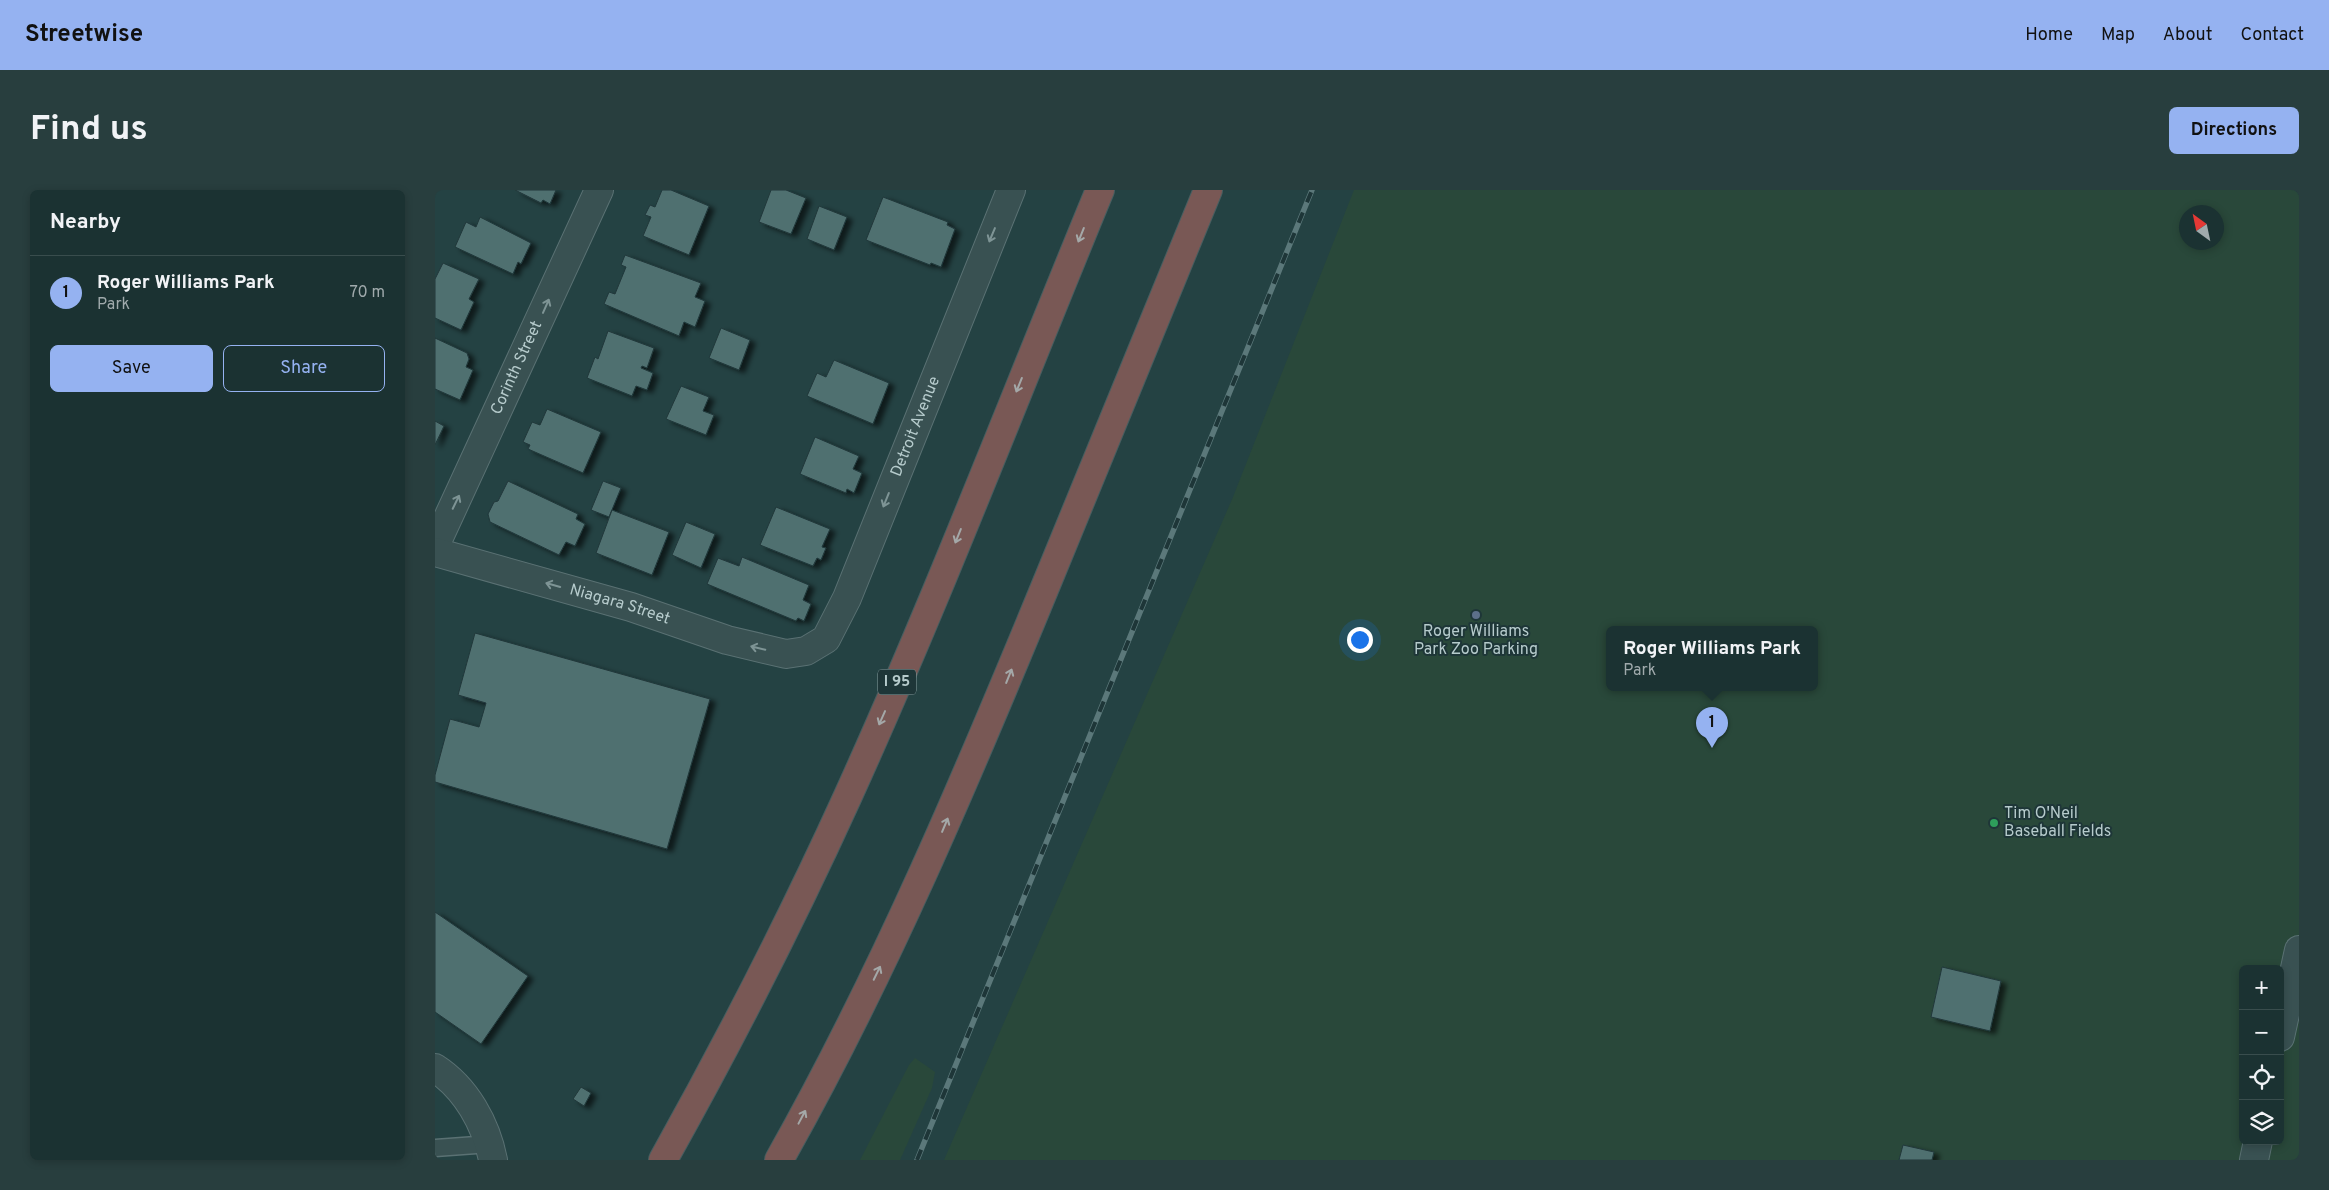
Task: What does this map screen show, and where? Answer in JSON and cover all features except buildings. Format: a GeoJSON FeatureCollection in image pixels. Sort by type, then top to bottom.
{"type":"FeatureCollection","features":[{"type":"Feature","properties":{"kind":"highway","name":"I 95"},"geometry":{"type":"LineString","coordinates":[[663,1160],[743,1012],[797,905],[847,796],[941,576],[1099,190]]}},
{"type":"Feature","properties":{"kind":"highway"},"geometry":{"type":"LineString","coordinates":[[779,1160],[837,1052],[942,834],[1208,190]]}},
{"type":"Feature","properties":{"kind":"street","name":"Corinth Street"},"geometry":{"type":"LineString","coordinates":[[435,546],[599,190]]}},
{"type":"Feature","properties":{"kind":"street","name":"Detroit Avenue"},"geometry":{"type":"LineString","coordinates":[[806,651],[826,639],[847,598],[1011,190]]}},
{"type":"Feature","properties":{"kind":"street","name":"Niagara Street"},"geometry":{"type":"LineString","coordinates":[[435,552],[631,607],[727,640],[786,654],[806,651]]}},
{"type":"Feature","properties":{"kind":"street"},"geometry":{"type":"LineString","coordinates":[[2284,1019],[2299,950]]}},
{"type":"Feature","properties":{"kind":"street"},"geometry":{"type":"LineString","coordinates":[[435,1068],[450,1078],[474,1109],[491,1152]]}},
{"type":"Feature","properties":{"kind":"street"},"geometry":{"type":"LineString","coordinates":[[2254,1160],[2257,1145]]}},
{"type":"Feature","properties":{"kind":"lane"},"geometry":{"type":"LineString","coordinates":[[435,1148],[491,1152]]}},
{"type":"Feature","properties":{"kind":"green space"},"geometry":{"type":"Polygon","coordinates":[[[1354,190],[2299,190],[2299,1160],[944,1160],[1233,497],[1354,190]]]}},
{"type":"Feature","properties":{"kind":"green space"},"geometry":{"type":"Polygon","coordinates":[[[915,1058],[935,1072],[932,1088],[900,1160],[860,1160],[909,1065],[915,1058]]]}},
{"type":"Feature","properties":{"kind":"railway"},"geometry":{"type":"LineString","coordinates":[[917,1160],[1312,190]]}},
{"type":"Feature","properties":{"kind":"place","name":"Roger Williams Park Zoo Parking"},"geometry":{"type":"Point","coordinates":[1476,615]}},
{"type":"Feature","properties":{"kind":"place","name":"Roger Williams Park"},"geometry":{"type":"Point","coordinates":[1712,748]}},
{"type":"Feature","properties":{"kind":"place","name":"Tim O'Neil Baseball Fields"},"geometry":{"type":"Point","coordinates":[1994,823]}}]}
